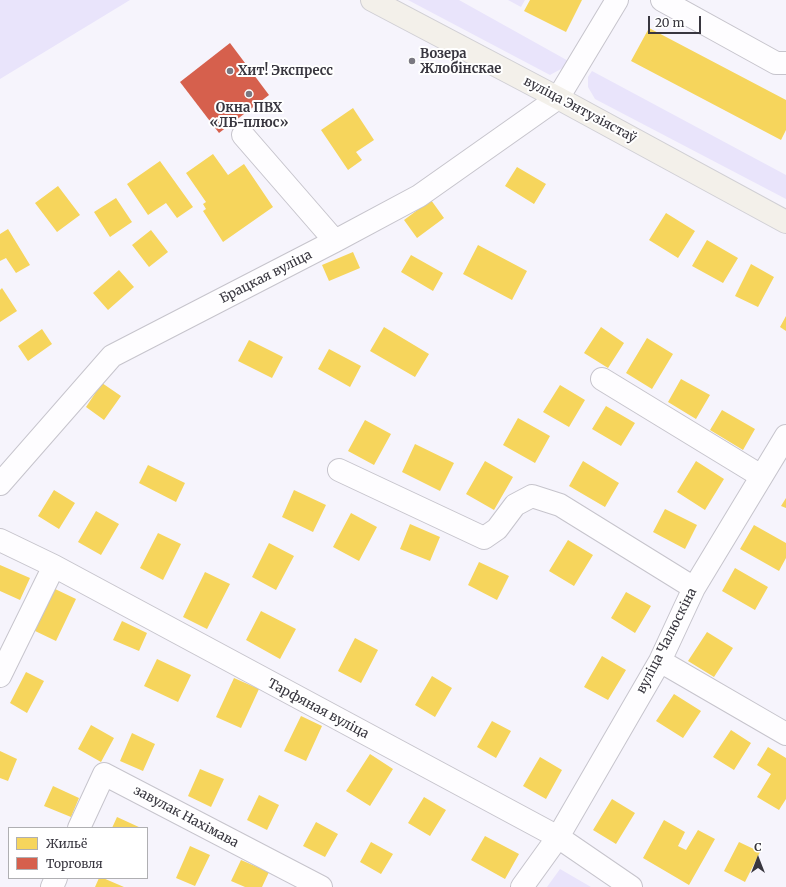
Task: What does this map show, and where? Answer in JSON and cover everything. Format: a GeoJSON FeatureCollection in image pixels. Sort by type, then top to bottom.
{"type":"FeatureCollection","features":[{"type":"Feature","properties":{"kind":"main road","name":"вуліца Энтузіястаў"},"geometry":{"type":"LineString","coordinates":[[372,0],[558,98],[786,222]]}},
{"type":"Feature","properties":{"kind":"street"},"geometry":{"type":"LineString","coordinates":[[558,98],[617,0]]}},
{"type":"Feature","properties":{"kind":"street"},"geometry":{"type":"LineString","coordinates":[[662,0],[776,62],[786,63]]}},
{"type":"Feature","properties":{"kind":"street","name":"Брацкая вуліца"},"geometry":{"type":"LineString","coordinates":[[0,484],[112,356],[419,196],[558,98]]}},
{"type":"Feature","properties":{"kind":"street"},"geometry":{"type":"LineString","coordinates":[[243,135],[335,241]]}},
{"type":"Feature","properties":{"kind":"street"},"geometry":{"type":"LineString","coordinates":[[602,379],[762,476]]}},
{"type":"Feature","properties":{"kind":"street","name":"вуліца Чалюскіна"},"geometry":{"type":"LineString","coordinates":[[522,887],[558,837],[660,661],[694,588],[786,436]]}},
{"type":"Feature","properties":{"kind":"street"},"geometry":{"type":"LineString","coordinates":[[339,470],[484,538],[497,529],[515,506],[532,496],[560,505],[694,588]]}},
{"type":"Feature","properties":{"kind":"street","name":"Тарфяная вуліца"},"geometry":{"type":"LineString","coordinates":[[0,540],[54,566],[558,837],[631,887]]}},
{"type":"Feature","properties":{"kind":"street"},"geometry":{"type":"LineString","coordinates":[[0,676],[54,566]]}},
{"type":"Feature","properties":{"kind":"street"},"geometry":{"type":"LineString","coordinates":[[660,661],[786,734]]}},
{"type":"Feature","properties":{"kind":"street","name":"завулак Нахімава"},"geometry":{"type":"LineString","coordinates":[[79,827],[104,774],[321,887]]}},
{"type":"Feature","properties":{"kind":"shaded area"},"geometry":{"type":"Polygon","coordinates":[[[0,0],[130,0],[0,79],[0,0]]]}},
{"type":"Feature","properties":{"kind":"shaded area"},"geometry":{"type":"Polygon","coordinates":[[[408,0],[459,0],[572,63],[550,75],[408,0]]]}},
{"type":"Feature","properties":{"kind":"shaded area"},"geometry":{"type":"Polygon","coordinates":[[[508,0],[525,0],[521,7],[508,0]]]}},
{"type":"Feature","properties":{"kind":"shaded area"},"geometry":{"type":"Polygon","coordinates":[[[592,71],[786,175],[786,199],[595,99],[588,87],[588,77],[592,71]]]}},
{"type":"Feature","properties":{"kind":"shaded area"},"geometry":{"type":"Polygon","coordinates":[[[560,869],[591,887],[547,887],[560,869]]]}},
{"type":"Feature","properties":{"kind":"building: Жильё"},"geometry":{"type":"Polygon","coordinates":[[[530,0],[582,0],[566,32],[524,11],[530,0]]]}},
{"type":"Feature","properties":{"kind":"building: Жильё"},"geometry":{"type":"Polygon","coordinates":[[[649,28],[786,100],[786,130],[781,140],[631,61],[649,28]]]}},
{"type":"Feature","properties":{"kind":"building: Жильё"},"geometry":{"type":"Polygon","coordinates":[[[353,108],[374,140],[356,152],[362,160],[348,170],[321,130],[353,108]]]}},
{"type":"Feature","properties":{"kind":"building: Жильё"},"geometry":{"type":"Polygon","coordinates":[[[213,154],[228,175],[244,164],[273,207],[223,242],[203,211],[206,209],[203,204],[206,202],[186,173],[213,154]]]}},
{"type":"Feature","properties":{"kind":"building: Жильё"},"geometry":{"type":"Polygon","coordinates":[[[160,161],[193,207],[177,218],[166,203],[148,215],[127,184],[160,161]]]}},
{"type":"Feature","properties":{"kind":"building: Жильё"},"geometry":{"type":"Polygon","coordinates":[[[517,167],[546,184],[534,204],[505,186],[517,167]]]}},
{"type":"Feature","properties":{"kind":"building: Жильё"},"geometry":{"type":"Polygon","coordinates":[[[58,186],[80,215],[57,232],[35,203],[58,186]]]}},
{"type":"Feature","properties":{"kind":"building: Жильё"},"geometry":{"type":"Polygon","coordinates":[[[116,198],[132,222],[110,237],[94,212],[116,198]]]}},
{"type":"Feature","properties":{"kind":"building: Жильё"},"geometry":{"type":"Polygon","coordinates":[[[431,200],[444,218],[417,238],[404,220],[431,200]]]}},
{"type":"Feature","properties":{"kind":"building: Жильё"},"geometry":{"type":"Polygon","coordinates":[[[666,213],[695,231],[678,258],[649,240],[666,213]]]}},
{"type":"Feature","properties":{"kind":"building: Жильё"},"geometry":{"type":"Polygon","coordinates":[[[8,229],[30,265],[16,273],[6,258],[0,261],[0,234],[8,229]]]}},
{"type":"Feature","properties":{"kind":"building: Жильё"},"geometry":{"type":"Polygon","coordinates":[[[151,230],[168,252],[149,267],[132,245],[151,230]]]}},
{"type":"Feature","properties":{"kind":"building: Жильё"},"geometry":{"type":"Polygon","coordinates":[[[707,240],[738,258],[723,283],[692,266],[707,240]]]}},
{"type":"Feature","properties":{"kind":"building: Жильё"},"geometry":{"type":"Polygon","coordinates":[[[478,245],[527,271],[512,300],[463,274],[478,245]]]}},
{"type":"Feature","properties":{"kind":"building: Жильё"},"geometry":{"type":"Polygon","coordinates":[[[353,252],[360,268],[329,281],[322,265],[353,252]]]}},
{"type":"Feature","properties":{"kind":"building: Жильё"},"geometry":{"type":"Polygon","coordinates":[[[411,255],[443,273],[433,291],[401,272],[411,255]]]}},
{"type":"Feature","properties":{"kind":"building: Жильё"},"geometry":{"type":"Polygon","coordinates":[[[751,264],[774,277],[758,307],[735,296],[751,264]]]}},
{"type":"Feature","properties":{"kind":"building: Жильё"},"geometry":{"type":"Polygon","coordinates":[[[119,270],[134,287],[108,310],[93,293],[119,270]]]}},
{"type":"Feature","properties":{"kind":"building: Жильё"},"geometry":{"type":"Polygon","coordinates":[[[2,288],[17,311],[0,322],[0,290],[2,288]]]}},
{"type":"Feature","properties":{"kind":"building: Жильё"},"geometry":{"type":"Polygon","coordinates":[[[786,316],[786,331],[780,327],[786,316]]]}},
{"type":"Feature","properties":{"kind":"building: Жильё"},"geometry":{"type":"Polygon","coordinates":[[[384,327],[429,354],[415,377],[370,351],[384,327]]]}},
{"type":"Feature","properties":{"kind":"building: Жильё"},"geometry":{"type":"Polygon","coordinates":[[[601,327],[624,343],[608,368],[584,353],[601,327]]]}},
{"type":"Feature","properties":{"kind":"building: Жильё"},"geometry":{"type":"Polygon","coordinates":[[[42,329],[52,344],[28,361],[18,346],[42,329]]]}},
{"type":"Feature","properties":{"kind":"building: Жильё"},"geometry":{"type":"Polygon","coordinates":[[[647,338],[673,354],[652,389],[626,373],[647,338]]]}},
{"type":"Feature","properties":{"kind":"building: Жильё"},"geometry":{"type":"Polygon","coordinates":[[[249,340],[283,357],[272,378],[238,361],[249,340]]]}},
{"type":"Feature","properties":{"kind":"building: Жильё"},"geometry":{"type":"Polygon","coordinates":[[[329,349],[361,366],[350,387],[318,369],[329,349]]]}},
{"type":"Feature","properties":{"kind":"building: Жильё"},"geometry":{"type":"Polygon","coordinates":[[[681,379],[710,395],[696,419],[668,402],[681,379]]]}},
{"type":"Feature","properties":{"kind":"building: Жильё"},"geometry":{"type":"Polygon","coordinates":[[[102,383],[121,396],[104,420],[86,407],[102,383]]]}},
{"type":"Feature","properties":{"kind":"building: Жильё"},"geometry":{"type":"Polygon","coordinates":[[[560,385],[585,400],[569,427],[543,412],[560,385]]]}},
{"type":"Feature","properties":{"kind":"building: Жильё"},"geometry":{"type":"Polygon","coordinates":[[[606,406],[635,423],[621,446],[592,429],[606,406]]]}},
{"type":"Feature","properties":{"kind":"building: Жильё"},"geometry":{"type":"Polygon","coordinates":[[[722,410],[755,429],[743,450],[710,430],[722,410]]]}},
{"type":"Feature","properties":{"kind":"building: Жильё"},"geometry":{"type":"Polygon","coordinates":[[[518,418],[550,436],[535,463],[503,445],[518,418]]]}},
{"type":"Feature","properties":{"kind":"building: Жильё"},"geometry":{"type":"Polygon","coordinates":[[[365,420],[391,434],[374,465],[348,451],[365,420]]]}},
{"type":"Feature","properties":{"kind":"building: Жильё"},"geometry":{"type":"Polygon","coordinates":[[[415,444],[454,463],[440,491],[402,472],[415,444]]]}},
{"type":"Feature","properties":{"kind":"building: Жильё"},"geometry":{"type":"Polygon","coordinates":[[[485,461],[513,477],[494,510],[466,494],[485,461]]]}},
{"type":"Feature","properties":{"kind":"building: Жильё"},"geometry":{"type":"Polygon","coordinates":[[[583,461],[619,483],[605,507],[569,486],[583,461]]]}},
{"type":"Feature","properties":{"kind":"building: Жильё"},"geometry":{"type":"Polygon","coordinates":[[[696,461],[724,479],[705,510],[677,492],[696,461]]]}},
{"type":"Feature","properties":{"kind":"building: Жильё"},"geometry":{"type":"Polygon","coordinates":[[[148,465],[185,483],[176,502],[139,483],[148,465]]]}},
{"type":"Feature","properties":{"kind":"building: Жильё"},"geometry":{"type":"Polygon","coordinates":[[[54,490],[75,503],[59,529],[38,516],[54,490]]]}},
{"type":"Feature","properties":{"kind":"building: Жильё"},"geometry":{"type":"Polygon","coordinates":[[[294,490],[326,505],[313,532],[282,517],[294,490]]]}},
{"type":"Feature","properties":{"kind":"building: Жильё"},"geometry":{"type":"Polygon","coordinates":[[[786,498],[786,508],[781,506],[786,498]]]}},
{"type":"Feature","properties":{"kind":"building: Жильё"},"geometry":{"type":"Polygon","coordinates":[[[665,509],[697,525],[685,549],[653,532],[665,509]]]}},
{"type":"Feature","properties":{"kind":"building: Жильё"},"geometry":{"type":"Polygon","coordinates":[[[96,511],[119,524],[101,555],[78,542],[96,511]]]}},
{"type":"Feature","properties":{"kind":"building: Жильё"},"geometry":{"type":"Polygon","coordinates":[[[351,513],[377,527],[359,561],[333,547],[351,513]]]}},
{"type":"Feature","properties":{"kind":"building: Жильё"},"geometry":{"type":"Polygon","coordinates":[[[410,524],[440,537],[430,561],[400,549],[410,524]]]}},
{"type":"Feature","properties":{"kind":"building: Жильё"},"geometry":{"type":"Polygon","coordinates":[[[754,525],[786,543],[786,558],[779,571],[740,549],[754,525]]]}},
{"type":"Feature","properties":{"kind":"building: Жильё"},"geometry":{"type":"Polygon","coordinates":[[[158,533],[181,544],[163,580],[140,568],[158,533]]]}},
{"type":"Feature","properties":{"kind":"building: Жильё"},"geometry":{"type":"Polygon","coordinates":[[[568,540],[593,555],[574,586],[549,571],[568,540]]]}},
{"type":"Feature","properties":{"kind":"building: Жильё"},"geometry":{"type":"Polygon","coordinates":[[[269,543],[294,556],[276,590],[252,577],[269,543]]]}},
{"type":"Feature","properties":{"kind":"building: Жильё"},"geometry":{"type":"Polygon","coordinates":[[[479,562],[509,576],[497,600],[468,585],[479,562]]]}},
{"type":"Feature","properties":{"kind":"building: Жильё"},"geometry":{"type":"Polygon","coordinates":[[[0,565],[30,578],[20,600],[0,591],[0,565]]]}},
{"type":"Feature","properties":{"kind":"building: Жильё"},"geometry":{"type":"Polygon","coordinates":[[[735,568],[768,587],[755,610],[722,591],[735,568]]]}},
{"type":"Feature","properties":{"kind":"building: Жильё"},"geometry":{"type":"Polygon","coordinates":[[[205,572],[230,584],[207,629],[183,617],[205,572]]]}},
{"type":"Feature","properties":{"kind":"building: Жильё"},"geometry":{"type":"Polygon","coordinates":[[[53,588],[76,599],[56,641],[33,630],[53,588]]]}},
{"type":"Feature","properties":{"kind":"building: Жильё"},"geometry":{"type":"Polygon","coordinates":[[[626,592],[651,606],[635,633],[611,618],[626,592]]]}},
{"type":"Feature","properties":{"kind":"building: Жильё"},"geometry":{"type":"Polygon","coordinates":[[[261,611],[296,629],[280,659],[246,640],[261,611]]]}},
{"type":"Feature","properties":{"kind":"building: Жильё"},"geometry":{"type":"Polygon","coordinates":[[[122,621],[147,633],[139,651],[113,640],[122,621]]]}},
{"type":"Feature","properties":{"kind":"building: Жильё"},"geometry":{"type":"Polygon","coordinates":[[[707,632],[733,648],[714,677],[688,661],[707,632]]]}},
{"type":"Feature","properties":{"kind":"building: Жильё"},"geometry":{"type":"Polygon","coordinates":[[[355,638],[378,650],[361,683],[338,671],[355,638]]]}},
{"type":"Feature","properties":{"kind":"building: Жильё"},"geometry":{"type":"Polygon","coordinates":[[[602,656],[626,670],[608,700],[584,687],[602,656]]]}},
{"type":"Feature","properties":{"kind":"building: Жильё"},"geometry":{"type":"Polygon","coordinates":[[[157,659],[191,675],[178,702],[144,686],[157,659]]]}},
{"type":"Feature","properties":{"kind":"building: Жильё"},"geometry":{"type":"Polygon","coordinates":[[[26,672],[44,681],[27,713],[10,703],[26,672]]]}},
{"type":"Feature","properties":{"kind":"building: Жильё"},"geometry":{"type":"Polygon","coordinates":[[[432,676],[452,688],[435,717],[415,705],[432,676]]]}},
{"type":"Feature","properties":{"kind":"building: Жильё"},"geometry":{"type":"Polygon","coordinates":[[[234,678],[259,689],[241,728],[216,717],[234,678]]]}},
{"type":"Feature","properties":{"kind":"building: Жильё"},"geometry":{"type":"Polygon","coordinates":[[[674,694],[701,711],[683,738],[656,721],[674,694]]]}},
{"type":"Feature","properties":{"kind":"building: Жильё"},"geometry":{"type":"Polygon","coordinates":[[[301,716],[322,726],[306,761],[284,751],[301,716]]]}},
{"type":"Feature","properties":{"kind":"building: Жильё"},"geometry":{"type":"Polygon","coordinates":[[[492,721],[511,731],[496,758],[477,747],[492,721]]]}},
{"type":"Feature","properties":{"kind":"building: Жильё"},"geometry":{"type":"Polygon","coordinates":[[[91,725],[114,738],[101,762],[78,749],[91,725]]]}},
{"type":"Feature","properties":{"kind":"building: Жильё"},"geometry":{"type":"Polygon","coordinates":[[[731,730],[751,743],[734,770],[713,757],[731,730]]]}},
{"type":"Feature","properties":{"kind":"building: Жильё"},"geometry":{"type":"Polygon","coordinates":[[[132,733],[155,744],[143,771],[120,761],[132,733]]]}},
{"type":"Feature","properties":{"kind":"building: Жильё"},"geometry":{"type":"Polygon","coordinates":[[[768,747],[786,758],[786,799],[779,810],[757,797],[771,774],[757,765],[768,747]]]}},
{"type":"Feature","properties":{"kind":"building: Жильё"},"geometry":{"type":"Polygon","coordinates":[[[0,751],[17,759],[8,781],[0,778],[0,751]]]}},
{"type":"Feature","properties":{"kind":"building: Жильё"},"geometry":{"type":"Polygon","coordinates":[[[370,754],[393,769],[370,806],[346,791],[370,754]]]}},
{"type":"Feature","properties":{"kind":"building: Жильё"},"geometry":{"type":"Polygon","coordinates":[[[540,757],[562,770],[546,799],[523,786],[540,757]]]}},
{"type":"Feature","properties":{"kind":"building: Жильё"},"geometry":{"type":"Polygon","coordinates":[[[200,769],[224,779],[211,807],[188,796],[200,769]]]}},
{"type":"Feature","properties":{"kind":"building: Жильё"},"geometry":{"type":"Polygon","coordinates":[[[53,786],[79,798],[71,817],[44,806],[53,786]]]}},
{"type":"Feature","properties":{"kind":"building: Жильё"},"geometry":{"type":"Polygon","coordinates":[[[259,795],[279,805],[267,830],[247,820],[259,795]]]}},
{"type":"Feature","properties":{"kind":"building: Жильё"},"geometry":{"type":"Polygon","coordinates":[[[424,797],[446,810],[430,836],[408,823],[424,797]]]}},
{"type":"Feature","properties":{"kind":"building: Жильё"},"geometry":{"type":"Polygon","coordinates":[[[612,799],[635,813],[616,844],[593,830],[612,799]]]}},
{"type":"Feature","properties":{"kind":"building: Жильё"},"geometry":{"type":"Polygon","coordinates":[[[117,817],[139,827],[112,827],[117,817]]]}},
{"type":"Feature","properties":{"kind":"building: Жильё"},"geometry":{"type":"Polygon","coordinates":[[[664,820],[685,832],[678,846],[686,850],[698,830],[715,839],[689,885],[643,858],[664,820]]]}},
{"type":"Feature","properties":{"kind":"building: Жильё"},"geometry":{"type":"Polygon","coordinates":[[[316,822],[338,834],[325,857],[303,846],[316,822]]]}},
{"type":"Feature","properties":{"kind":"building: Жильё"},"geometry":{"type":"Polygon","coordinates":[[[485,836],[519,854],[505,879],[471,860],[485,836]]]}},
{"type":"Feature","properties":{"kind":"building: Жильё"},"geometry":{"type":"Polygon","coordinates":[[[371,842],[393,854],[381,874],[360,862],[371,842]]]}},
{"type":"Feature","properties":{"kind":"building: Жильё"},"geometry":{"type":"Polygon","coordinates":[[[739,842],[760,852],[745,882],[724,871],[739,842]]]}},
{"type":"Feature","properties":{"kind":"building: Жильё"},"geometry":{"type":"Polygon","coordinates":[[[190,846],[210,855],[195,886],[176,878],[190,846]]]}},
{"type":"Feature","properties":{"kind":"building: Жильё"},"geometry":{"type":"Polygon","coordinates":[[[241,860],[269,872],[262,887],[245,887],[231,881],[241,860]]]}},
{"type":"Feature","properties":{"kind":"building: Жильё"},"geometry":{"type":"Polygon","coordinates":[[[99,879],[105,879],[124,887],[95,887],[99,879]]]}},
{"type":"Feature","properties":{"kind":"building: Торговля"},"geometry":{"type":"Polygon","coordinates":[[[230,43],[269,95],[219,133],[180,82],[230,43]]]}},
{"type":"Feature","properties":{"kind":"place","name":"Возера Жлобінскае"},"geometry":{"type":"Point","coordinates":[412,61]}},
{"type":"Feature","properties":{"kind":"place","name":"Хит! Экспресс"},"geometry":{"type":"Point","coordinates":[230,71]}},
{"type":"Feature","properties":{"kind":"place","name":"Окна ПВХ «ЛБ-плюс»"},"geometry":{"type":"Point","coordinates":[249,94]}}]}
